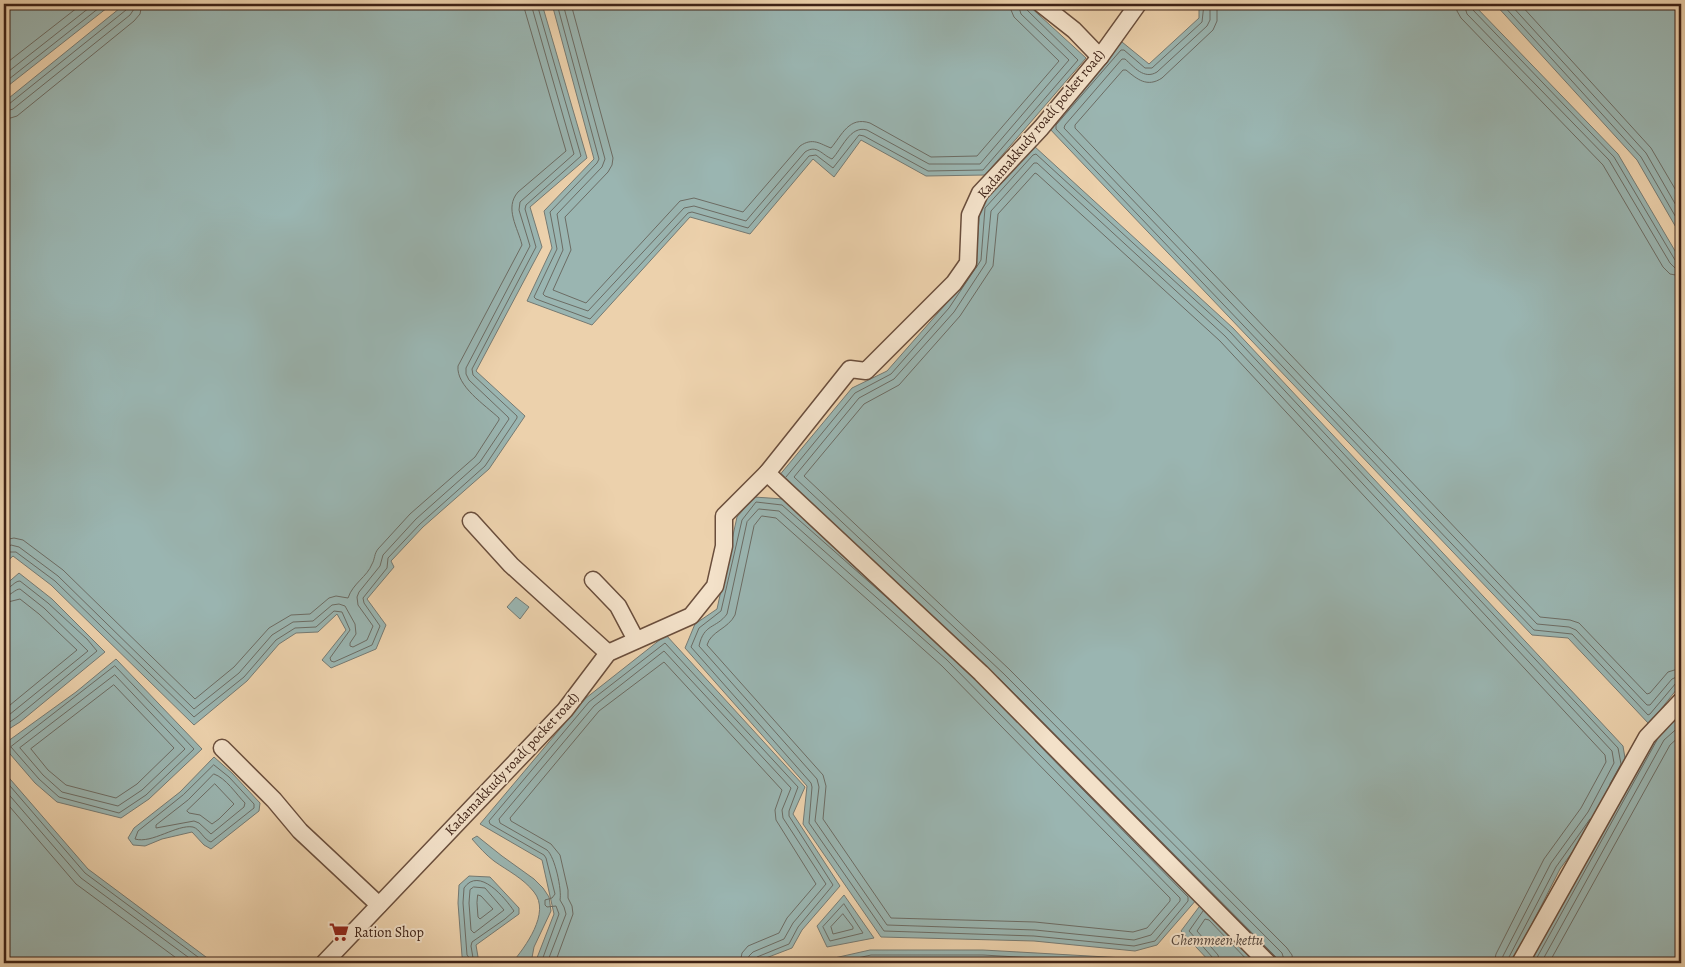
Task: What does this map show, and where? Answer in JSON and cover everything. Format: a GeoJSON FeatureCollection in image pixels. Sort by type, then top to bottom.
{"type":"FeatureCollection","features":[{"type":"Feature","properties":{"kind":"street"},"geometry":{"type":"LineString","coordinates":[[1041,4],[1074,30],[1100,57]]}},
{"type":"Feature","properties":{"kind":"street","name":"Kadamakkudy road( pocket road)"},"geometry":{"type":"LineString","coordinates":[[324,963],[565,710],[605,656],[691,616],[714,586],[724,546],[724,516],[767,473],[850,369],[866,371],[954,283],[968,263],[970,214],[980,193],[1041,128],[1100,57],[1138,4]]}},
{"type":"Feature","properties":{"kind":"street"},"geometry":{"type":"LineString","coordinates":[[767,473],[981,673],[1268,963]]}},
{"type":"Feature","properties":{"kind":"street"},"geometry":{"type":"LineString","coordinates":[[471,521],[511,565],[605,656]]}},
{"type":"Feature","properties":{"kind":"street"},"geometry":{"type":"LineString","coordinates":[[502,567],[605,656]]}},
{"type":"Feature","properties":{"kind":"street"},"geometry":{"type":"LineString","coordinates":[[593,580],[618,606],[636,640]]}},
{"type":"Feature","properties":{"kind":"street"},"geometry":{"type":"LineString","coordinates":[[1520,963],[1647,737],[1681,701]]}},
{"type":"Feature","properties":{"kind":"street"},"geometry":{"type":"LineString","coordinates":[[222,748],[274,800],[300,831],[379,905]]}},
{"type":"Feature","properties":{"kind":"water"},"geometry":{"type":"Polygon","coordinates":[[[4,4],[112,4],[4,89],[4,4]]]}},
{"type":"Feature","properties":{"kind":"water"},"geometry":{"type":"Polygon","coordinates":[[[125,4],[542,4],[587,158],[530,207],[542,247],[476,371],[525,416],[489,469],[423,527],[391,561],[394,567],[367,599],[386,625],[376,649],[331,668],[322,660],[346,630],[337,614],[318,632],[296,633],[279,644],[247,681],[194,725],[51,585],[13,556],[4,564],[4,102],[125,4]]]}},
{"type":"Feature","properties":{"kind":"water"},"geometry":{"type":"Polygon","coordinates":[[[552,4],[1027,4],[1086,58],[985,175],[926,176],[861,140],[834,177],[813,159],[750,234],[690,217],[592,325],[527,301],[552,248],[544,211],[594,159],[552,4]]]}},
{"type":"Feature","properties":{"kind":"water"},"geometry":{"type":"Polygon","coordinates":[[[1199,4],[1473,4],[1618,154],[1681,261],[1681,684],[1649,724],[1568,638],[1532,635],[1048,127],[1122,42],[1149,64],[1199,18],[1199,4]]]}},
{"type":"Feature","properties":{"kind":"water"},"geometry":{"type":"Polygon","coordinates":[[[1495,4],[1681,4],[1681,236],[1637,160],[1495,4]]]}},
{"type":"Feature","properties":{"kind":"water"},"geometry":{"type":"Polygon","coordinates":[[[1034,146],[1233,328],[1623,746],[1626,764],[1597,818],[1560,869],[1512,963],[1276,963],[778,477],[852,388],[887,371],[945,305],[976,259],[980,206],[1034,146]]]}},
{"type":"Feature","properties":{"kind":"water"},"geometry":{"type":"Polygon","coordinates":[[[754,497],[783,499],[955,652],[1197,899],[1157,945],[1135,951],[1034,941],[881,937],[803,824],[807,786],[685,648],[695,624],[717,609],[737,517],[754,497]]]}},
{"type":"Feature","properties":{"kind":"water"},"geometry":{"type":"Polygon","coordinates":[[[19,573],[52,599],[105,652],[20,722],[4,732],[4,586],[19,573]]]}},
{"type":"Feature","properties":{"kind":"water"},"geometry":{"type":"Polygon","coordinates":[[[516,597],[529,607],[520,619],[507,607],[516,597]]]}},
{"type":"Feature","properties":{"kind":"water"},"geometry":{"type":"Polygon","coordinates":[[[666,635],[805,787],[793,814],[840,886],[802,930],[792,948],[753,963],[535,963],[554,914],[542,860],[480,824],[586,698],[666,635]]]}},
{"type":"Feature","properties":{"kind":"water"},"geometry":{"type":"Polygon","coordinates":[[[116,659],[202,749],[149,799],[121,818],[57,802],[35,783],[4,747],[4,744],[76,692],[116,659]]]}},
{"type":"Feature","properties":{"kind":"water"},"geometry":{"type":"Polygon","coordinates":[[[1681,710],[1681,963],[1528,963],[1656,732],[1681,710]]]}},
{"type":"Feature","properties":{"kind":"water"},"geometry":{"type":"Polygon","coordinates":[[[214,757],[260,803],[259,811],[211,849],[204,845],[192,832],[162,839],[145,846],[133,845],[128,838],[134,828],[180,792],[214,757]]]}},
{"type":"Feature","properties":{"kind":"water"},"geometry":{"type":"Polygon","coordinates":[[[4,772],[88,869],[214,963],[4,963],[4,772]]]}},
{"type":"Feature","properties":{"kind":"water"},"geometry":{"type":"Polygon","coordinates":[[[477,836],[534,879],[549,897],[551,911],[534,947],[531,963],[512,963],[534,929],[540,910],[538,900],[534,892],[525,883],[483,851],[472,839],[477,836]]]}},
{"type":"Feature","properties":{"kind":"water"},"geometry":{"type":"Polygon","coordinates":[[[469,876],[490,877],[519,908],[519,914],[476,945],[479,963],[464,963],[462,956],[458,903],[459,885],[469,876]]]}},
{"type":"Feature","properties":{"kind":"water"},"geometry":{"type":"Polygon","coordinates":[[[844,895],[874,938],[827,947],[817,926],[844,895]]]}},
{"type":"Feature","properties":{"kind":"water","name":"Chemmeen kettu"},"geometry":{"type":"Polygon","coordinates":[[[1202,903],[1265,963],[1211,963],[1181,931],[1202,903]]]}},
{"type":"Feature","properties":{"kind":"water"},"geometry":{"type":"Polygon","coordinates":[[[870,950],[983,950],[1142,959],[1148,963],[812,963],[870,950]]]}},
{"type":"Feature","properties":{"kind":"place","name":"Ration Shop"},"geometry":{"type":"Point","coordinates":[339,932]}}]}
